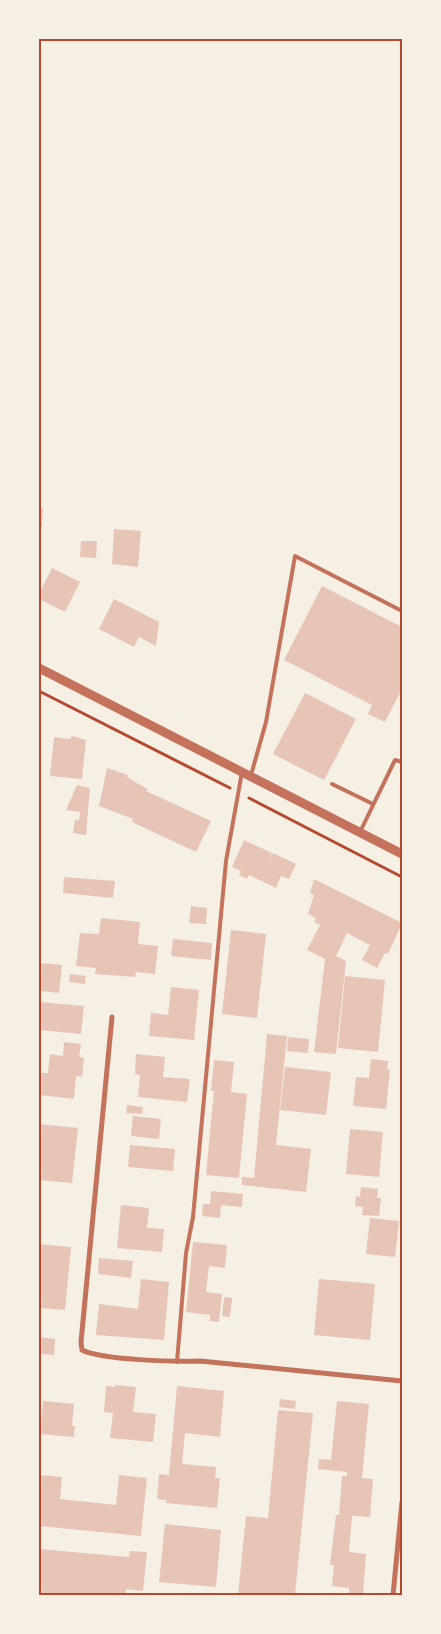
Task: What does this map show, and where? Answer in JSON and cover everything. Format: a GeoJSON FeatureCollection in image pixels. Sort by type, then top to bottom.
{"type":"FeatureCollection","features":[{"type":"Feature","properties":{"kind":"street"},"geometry":{"type":"LineString","coordinates":[[39,668],[402,854]]}},
{"type":"Feature","properties":{"kind":"street"},"geometry":{"type":"LineString","coordinates":[[112,1017],[82,1350],[102,1355],[177,1362],[200,1360],[402,1381]]}},
{"type":"Feature","properties":{"kind":"street"},"geometry":{"type":"LineString","coordinates":[[393,1595],[402,1502]]}},
{"type":"Feature","properties":{"kind":"lane"},"geometry":{"type":"LineString","coordinates":[[177,1362],[186,1253],[193,1217],[226,862],[238,793],[266,722],[295,556],[402,611]]}},
{"type":"Feature","properties":{"kind":"lane"},"geometry":{"type":"LineString","coordinates":[[360,832],[394,760],[402,762]]}},
{"type":"Feature","properties":{"kind":"lane"},"geometry":{"type":"LineString","coordinates":[[332,784],[372,804]]}},
{"type":"Feature","properties":{"kind":"path"},"geometry":{"type":"LineString","coordinates":[[39,691],[402,876]]}},
{"type":"Feature","properties":{"kind":"building"},"geometry":{"type":"Polygon","coordinates":[[[39,506],[43,508],[42,527],[39,526],[39,506]]]}},
{"type":"Feature","properties":{"kind":"building"},"geometry":{"type":"Polygon","coordinates":[[[114,529],[141,531],[138,567],[112,564],[114,529]]]}},
{"type":"Feature","properties":{"kind":"building"},"geometry":{"type":"Polygon","coordinates":[[[81,541],[97,541],[96,558],[80,557],[81,541]]]}},
{"type":"Feature","properties":{"kind":"building"},"geometry":{"type":"Polygon","coordinates":[[[52,568],[80,582],[65,612],[39,599],[39,594],[52,568]]]}},
{"type":"Feature","properties":{"kind":"building"},"geometry":{"type":"Polygon","coordinates":[[[322,586],[402,627],[402,689],[385,722],[368,714],[372,705],[284,660],[322,586]]]}},
{"type":"Feature","properties":{"kind":"building"},"geometry":{"type":"Polygon","coordinates":[[[114,599],[159,622],[156,646],[139,637],[134,647],[99,629],[114,599]]]}},
{"type":"Feature","properties":{"kind":"building"},"geometry":{"type":"Polygon","coordinates":[[[305,693],[356,719],[324,780],[273,754],[305,693]]]}},
{"type":"Feature","properties":{"kind":"building"},"geometry":{"type":"Polygon","coordinates":[[[73,736],[86,740],[82,779],[50,776],[54,737],[69,739],[73,736]]]}},
{"type":"Feature","properties":{"kind":"building"},"geometry":{"type":"Polygon","coordinates":[[[107,768],[128,775],[127,777],[148,789],[146,791],[211,821],[196,852],[132,822],[133,819],[99,806],[107,768]]]}},
{"type":"Feature","properties":{"kind":"building"},"geometry":{"type":"Polygon","coordinates":[[[77,785],[90,788],[86,835],[73,833],[75,820],[79,820],[80,812],[66,810],[77,785]]]}},
{"type":"Feature","properties":{"kind":"building"},"geometry":{"type":"Polygon","coordinates":[[[244,840],[272,853],[270,860],[273,853],[296,864],[289,879],[281,876],[276,888],[249,875],[247,879],[239,875],[241,871],[232,867],[244,840]]]}},
{"type":"Feature","properties":{"kind":"building"},"geometry":{"type":"Polygon","coordinates":[[[64,877],[115,881],[113,898],[63,893],[64,877]]]}},
{"type":"Feature","properties":{"kind":"building"},"geometry":{"type":"Polygon","coordinates":[[[314,879],[402,923],[388,954],[385,953],[377,968],[362,960],[370,945],[347,933],[336,956],[346,961],[336,1054],[314,1052],[325,959],[307,950],[320,925],[314,922],[316,918],[308,914],[314,895],[310,893],[314,879]]]}},
{"type":"Feature","properties":{"kind":"building"},"geometry":{"type":"Polygon","coordinates":[[[191,906],[207,908],[206,924],[189,923],[191,906]]]}},
{"type":"Feature","properties":{"kind":"building"},"geometry":{"type":"Polygon","coordinates":[[[101,918],[140,922],[138,944],[158,946],[155,974],[136,972],[135,977],[95,974],[96,968],[76,966],[80,933],[99,934],[101,918]]]}},
{"type":"Feature","properties":{"kind":"building"},"geometry":{"type":"Polygon","coordinates":[[[231,930],[266,934],[257,1018],[222,1014],[231,930]]]}},
{"type":"Feature","properties":{"kind":"building"},"geometry":{"type":"Polygon","coordinates":[[[173,939],[212,943],[211,960],[171,956],[173,939]]]}},
{"type":"Feature","properties":{"kind":"building"},"geometry":{"type":"Polygon","coordinates":[[[39,963],[62,965],[59,993],[41,991],[40,1002],[84,1006],[81,1034],[39,1030],[39,963]]]}},
{"type":"Feature","properties":{"kind":"building"},"geometry":{"type":"Polygon","coordinates":[[[70,974],[86,976],[85,984],[69,982],[70,974]]]}},
{"type":"Feature","properties":{"kind":"building"},"geometry":{"type":"Polygon","coordinates":[[[345,976],[385,980],[378,1052],[338,1048],[345,976]]]}},
{"type":"Feature","properties":{"kind":"building"},"geometry":{"type":"Polygon","coordinates":[[[171,987],[199,990],[194,1040],[149,1036],[151,1013],[168,1015],[171,987]]]}},
{"type":"Feature","properties":{"kind":"building"},"geometry":{"type":"Polygon","coordinates":[[[267,1034],[287,1036],[276,1145],[311,1149],[306,1192],[242,1185],[242,1177],[254,1178],[267,1034]]]}},
{"type":"Feature","properties":{"kind":"building"},"geometry":{"type":"Polygon","coordinates":[[[288,1037],[309,1039],[308,1053],[287,1051],[288,1037]]]}},
{"type":"Feature","properties":{"kind":"building"},"geometry":{"type":"Polygon","coordinates":[[[64,1042],[81,1044],[79,1057],[84,1058],[82,1077],[76,1076],[74,1099],[39,1095],[39,1073],[48,1073],[50,1054],[63,1056],[64,1042]]]}},
{"type":"Feature","properties":{"kind":"building"},"geometry":{"type":"Polygon","coordinates":[[[136,1054],[165,1057],[163,1077],[190,1079],[187,1102],[138,1097],[140,1075],[135,1074],[136,1054]]]}},
{"type":"Feature","properties":{"kind":"building"},"geometry":{"type":"Polygon","coordinates":[[[371,1059],[388,1061],[387,1069],[390,1070],[386,1109],[353,1106],[356,1077],[369,1078],[371,1059]]]}},
{"type":"Feature","properties":{"kind":"building"},"geometry":{"type":"Polygon","coordinates":[[[214,1060],[234,1062],[231,1092],[247,1094],[239,1178],[206,1175],[214,1091],[211,1091],[214,1060]]]}},
{"type":"Feature","properties":{"kind":"building"},"geometry":{"type":"Polygon","coordinates":[[[285,1067],[331,1072],[326,1115],[280,1110],[285,1067]]]}},
{"type":"Feature","properties":{"kind":"building"},"geometry":{"type":"Polygon","coordinates":[[[127,1105],[143,1107],[142,1114],[126,1113],[127,1105]]]}},
{"type":"Feature","properties":{"kind":"building"},"geometry":{"type":"Polygon","coordinates":[[[133,1116],[161,1119],[159,1139],[131,1136],[133,1116]]]}},
{"type":"Feature","properties":{"kind":"building"},"geometry":{"type":"Polygon","coordinates":[[[39,1124],[78,1128],[72,1183],[39,1180],[39,1124]]]}},
{"type":"Feature","properties":{"kind":"building"},"geometry":{"type":"Polygon","coordinates":[[[350,1129],[383,1132],[379,1177],[346,1174],[350,1129]]]}},
{"type":"Feature","properties":{"kind":"building"},"geometry":{"type":"Polygon","coordinates":[[[130,1145],[175,1149],[173,1171],[128,1167],[130,1145]]]}},
{"type":"Feature","properties":{"kind":"building"},"geometry":{"type":"Polygon","coordinates":[[[361,1187],[378,1189],[377,1198],[381,1198],[379,1216],[362,1215],[363,1207],[355,1206],[356,1196],[360,1197],[361,1187]]]}},
{"type":"Feature","properties":{"kind":"building"},"geometry":{"type":"Polygon","coordinates":[[[211,1191],[243,1194],[242,1207],[221,1205],[220,1218],[202,1216],[203,1204],[210,1204],[211,1191]]]}},
{"type":"Feature","properties":{"kind":"building"},"geometry":{"type":"Polygon","coordinates":[[[121,1205],[149,1208],[147,1228],[164,1229],[162,1252],[117,1248],[121,1205]]]}},
{"type":"Feature","properties":{"kind":"building"},"geometry":{"type":"Polygon","coordinates":[[[370,1218],[399,1221],[395,1257],[366,1254],[370,1218]]]}},
{"type":"Feature","properties":{"kind":"building"},"geometry":{"type":"Polygon","coordinates":[[[193,1242],[227,1245],[225,1268],[209,1266],[206,1292],[222,1294],[219,1322],[210,1321],[210,1315],[186,1312],[193,1242]]]}},
{"type":"Feature","properties":{"kind":"building"},"geometry":{"type":"Polygon","coordinates":[[[39,1244],[71,1247],[65,1310],[39,1308],[39,1244]]]}},
{"type":"Feature","properties":{"kind":"building"},"geometry":{"type":"Polygon","coordinates":[[[99,1258],[133,1261],[131,1278],[98,1274],[99,1258]]]}},
{"type":"Feature","properties":{"kind":"building"},"geometry":{"type":"Polygon","coordinates":[[[141,1279],[169,1282],[164,1340],[96,1335],[99,1304],[138,1309],[141,1279]]]}},
{"type":"Feature","properties":{"kind":"building"},"geometry":{"type":"Polygon","coordinates":[[[319,1279],[375,1284],[370,1340],[314,1335],[319,1279]]]}},
{"type":"Feature","properties":{"kind":"building"},"geometry":{"type":"Polygon","coordinates":[[[224,1297],[232,1298],[230,1317],[222,1316],[224,1297]]]}},
{"type":"Feature","properties":{"kind":"building"},"geometry":{"type":"Polygon","coordinates":[[[39,1337],[55,1339],[54,1355],[39,1354],[39,1337]]]}},
{"type":"Feature","properties":{"kind":"building"},"geometry":{"type":"Polygon","coordinates":[[[115,1385],[136,1387],[133,1412],[156,1414],[153,1442],[110,1438],[113,1413],[104,1412],[106,1386],[115,1387],[115,1385]]]}},
{"type":"Feature","properties":{"kind":"building"},"geometry":{"type":"Polygon","coordinates":[[[177,1386],[224,1391],[220,1437],[185,1433],[182,1464],[216,1467],[215,1478],[220,1478],[217,1508],[166,1503],[167,1500],[157,1499],[159,1474],[169,1475],[177,1386]]]}},
{"type":"Feature","properties":{"kind":"building"},"geometry":{"type":"Polygon","coordinates":[[[280,1399],[296,1401],[295,1409],[279,1407],[280,1399]]]}},
{"type":"Feature","properties":{"kind":"building"},"geometry":{"type":"Polygon","coordinates":[[[43,1401],[74,1404],[72,1426],[75,1426],[74,1437],[40,1434],[43,1401]]]}},
{"type":"Feature","properties":{"kind":"building"},"geometry":{"type":"Polygon","coordinates":[[[337,1401],[369,1404],[362,1478],[373,1479],[370,1517],[352,1516],[349,1552],[366,1554],[363,1595],[349,1595],[349,1588],[332,1586],[334,1565],[330,1565],[336,1515],[339,1515],[342,1476],[347,1476],[347,1472],[318,1469],[319,1459],[331,1460],[337,1401]]]}},
{"type":"Feature","properties":{"kind":"building"},"geometry":{"type":"Polygon","coordinates":[[[278,1410],[313,1413],[295,1595],[238,1595],[246,1516],[268,1518],[278,1410]]]}},
{"type":"Feature","properties":{"kind":"building"},"geometry":{"type":"Polygon","coordinates":[[[39,1475],[62,1477],[60,1499],[116,1505],[119,1475],[147,1478],[141,1536],[39,1526],[39,1475]]]}},
{"type":"Feature","properties":{"kind":"building"},"geometry":{"type":"Polygon","coordinates":[[[165,1524],[221,1530],[216,1587],[159,1582],[165,1524]]]}},
{"type":"Feature","properties":{"kind":"building"},"geometry":{"type":"Polygon","coordinates":[[[39,1549],[129,1557],[130,1551],[147,1552],[143,1591],[126,1589],[126,1595],[39,1595],[39,1549]]]}}]}
